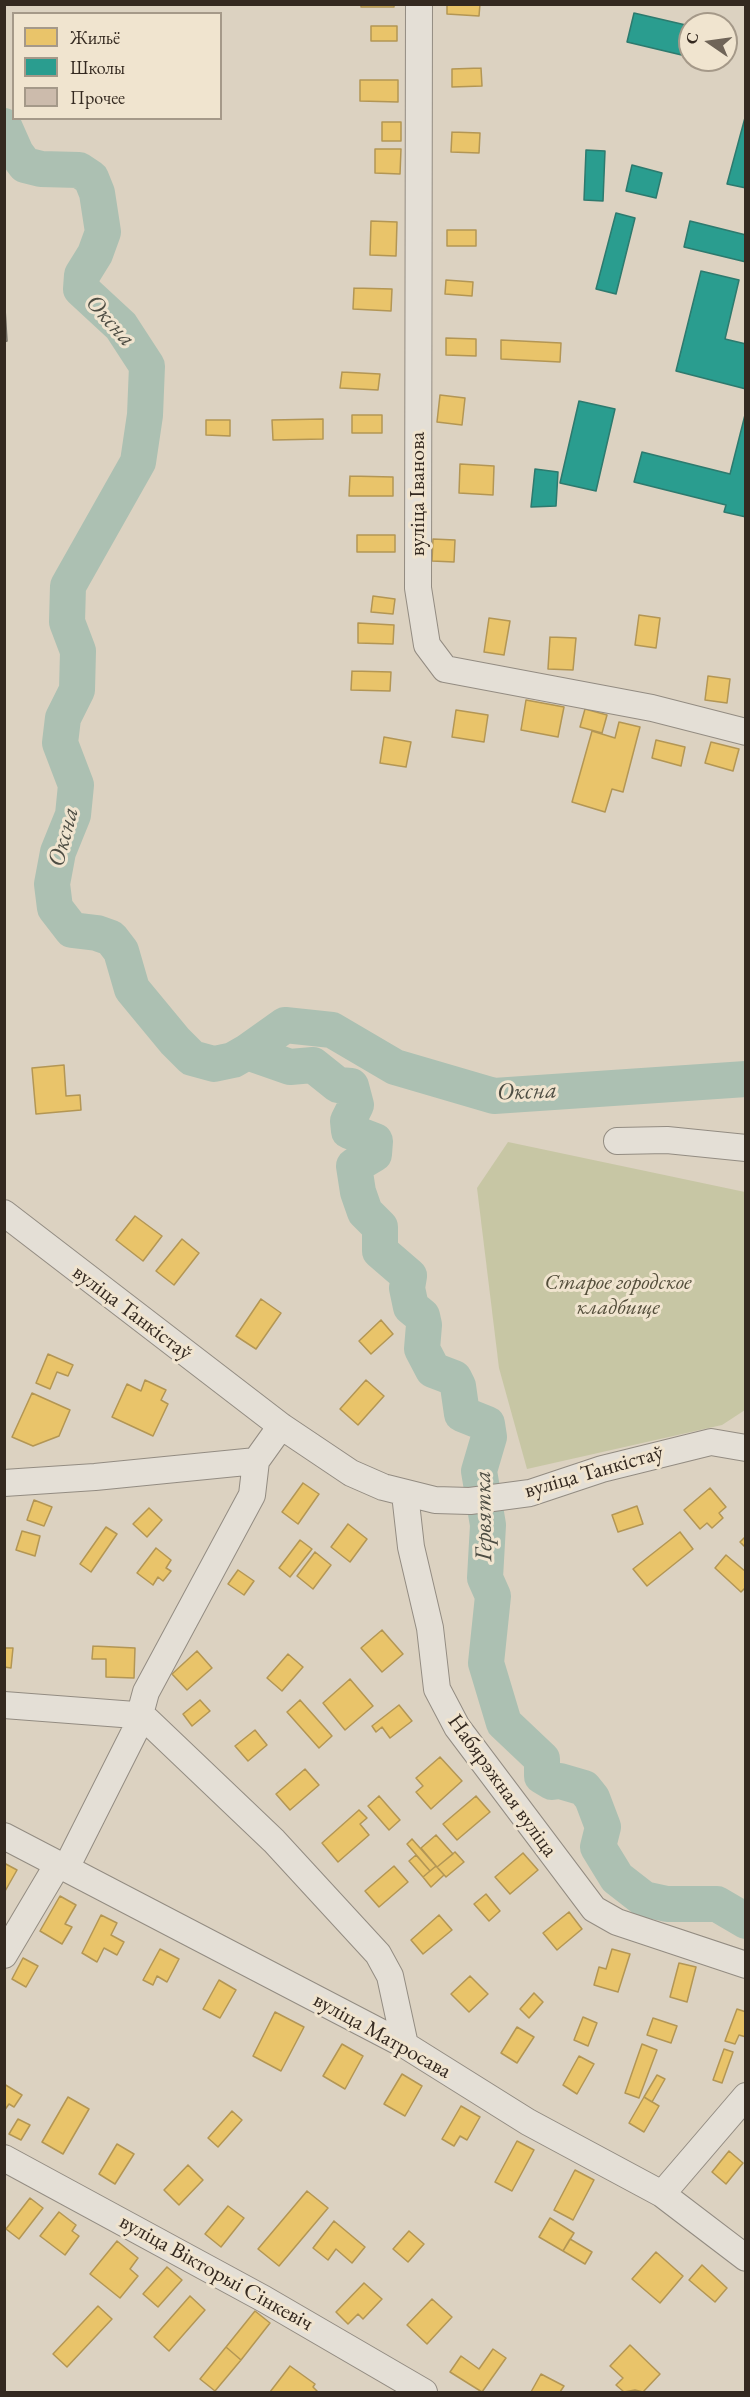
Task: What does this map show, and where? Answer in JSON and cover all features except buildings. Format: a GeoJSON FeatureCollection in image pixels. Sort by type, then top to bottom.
{"type":"FeatureCollection","features":[{"type":"Feature","properties":{"kind":"street","name":"вуліца Іванова"},"geometry":{"type":"LineString","coordinates":[[419,4],[418,588],[427,645],[445,669],[652,708],[746,732]]}},
{"type":"Feature","properties":{"kind":"street"},"geometry":{"type":"LineString","coordinates":[[617,1141],[667,1140],[746,1148]]}},
{"type":"Feature","properties":{"kind":"street","name":"вуліца Танкістаў"},"geometry":{"type":"LineString","coordinates":[[7,1213],[280,1426],[351,1473],[405,1494],[435,1500],[470,1501],[530,1493],[602,1469],[700,1444],[711,1442],[746,1448]]}},
{"type":"Feature","properties":{"kind":"street"},"geometry":{"type":"LineString","coordinates":[[4,1955],[62,1866],[141,1716],[146,1692],[252,1495],[256,1461],[280,1426]]}},
{"type":"Feature","properties":{"kind":"street"},"geometry":{"type":"LineString","coordinates":[[4,1483],[256,1461]]}},
{"type":"Feature","properties":{"kind":"street","name":"Набярэжная вуліца"},"geometry":{"type":"LineString","coordinates":[[405,1494],[411,1547],[430,1628],[437,1689],[457,1727],[594,1909],[617,1922],[746,1965]]}},
{"type":"Feature","properties":{"kind":"street"},"geometry":{"type":"LineString","coordinates":[[4,1705],[141,1716],[274,1841],[378,1954],[390,1976],[405,2045]]}},
{"type":"Feature","properties":{"kind":"street","name":"вуліца Матросава"},"geometry":{"type":"LineString","coordinates":[[4,1836],[405,2045],[528,2122],[662,2194],[746,2258]]}},
{"type":"Feature","properties":{"kind":"street"},"geometry":{"type":"LineString","coordinates":[[662,2194],[746,2096]]}},
{"type":"Feature","properties":{"kind":"street","name":"вуліца Вікторыі Сінкевіч"},"geometry":{"type":"LineString","coordinates":[[4,2158],[264,2299],[424,2392]]}},
{"type":"Feature","properties":{"kind":"green space","name":"Старое городское кладбище"},"geometry":{"type":"Polygon","coordinates":[[[508,1142],[745,1192],[745,1410],[722,1425],[527,1469],[499,1368],[477,1188],[508,1142]]]}},
{"type":"Feature","properties":{"kind":"waterway","name":"Оксна"},"geometry":{"type":"LineString","coordinates":[[4,126],[16,153],[25,165],[41,169],[79,170],[91,178],[97,193],[103,232],[95,254],[82,275],[81,289],[121,326],[147,366],[145,415],[138,462],[68,586],[67,622],[78,651],[77,690],[63,718],[60,743],[76,785],[73,815],[58,852],[52,884],[55,908],[72,930],[97,933],[111,938],[121,951],[132,989],[192,1058],[214,1064],[233,1060],[285,1025],[332,1030],[395,1067],[494,1096],[746,1079]]}},
{"type":"Feature","properties":{"kind":"waterway","name":"Гервятка"},"geometry":{"type":"LineString","coordinates":[[247,1052],[290,1067],[313,1065],[338,1085],[351,1086],[356,1105],[348,1121],[349,1131],[375,1141],[374,1154],[354,1166],[358,1192],[365,1212],[380,1227],[380,1251],[409,1276],[407,1288],[411,1307],[422,1316],[424,1325],[422,1349],[433,1370],[454,1378],[458,1386],[462,1414],[487,1424],[489,1437],[479,1471],[488,1525],[485,1578],[493,1596],[486,1663],[504,1723],[542,1759],[542,1776],[552,1782],[560,1781],[584,1788],[592,1798],[603,1827],[598,1847],[617,1878],[644,1899],[667,1904],[717,1904],[746,1921]]}}]}
